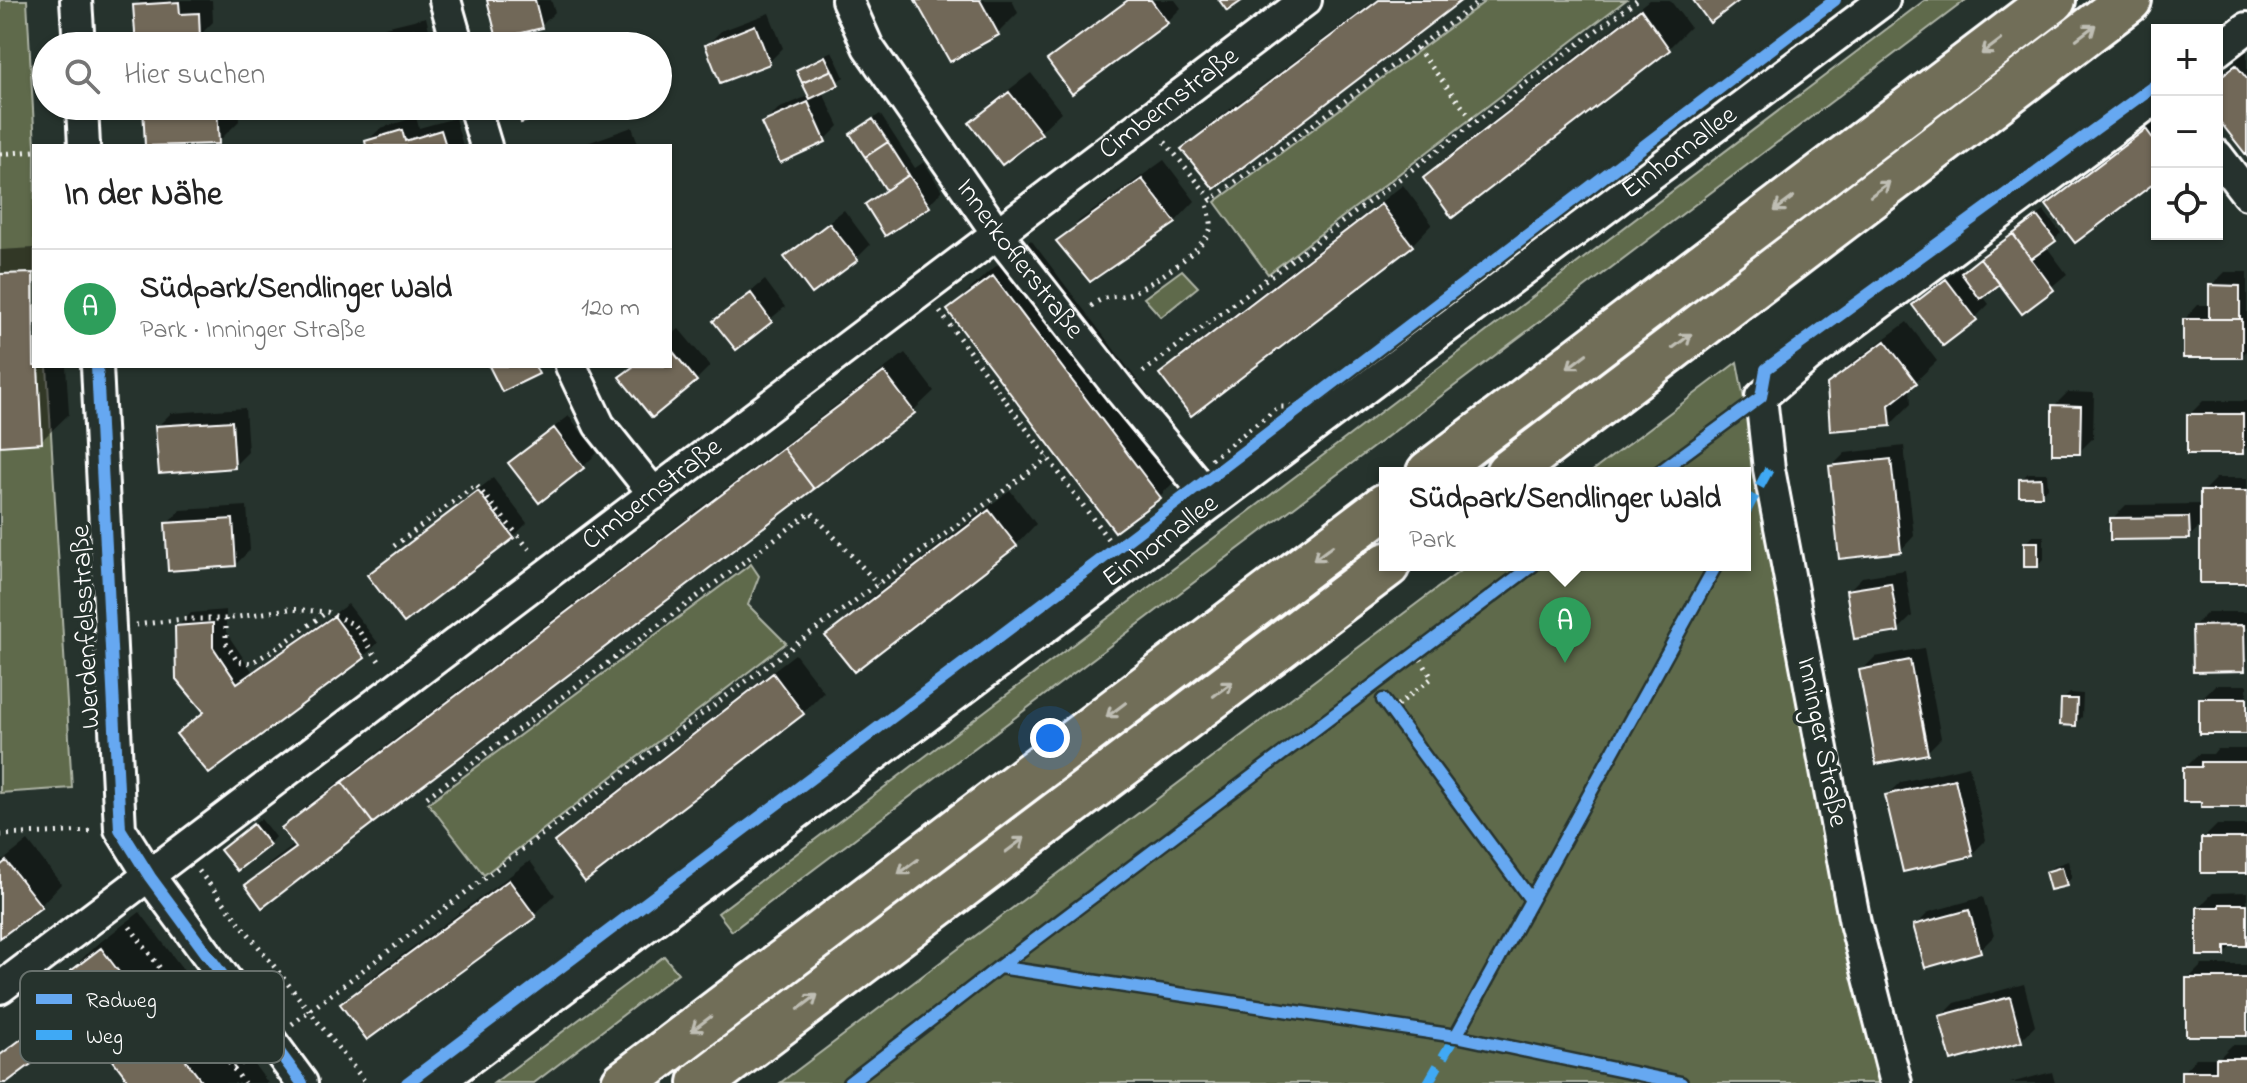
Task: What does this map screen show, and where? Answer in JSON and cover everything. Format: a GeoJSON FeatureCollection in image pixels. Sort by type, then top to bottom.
{"type":"FeatureCollection","features":[{"type":"Feature","properties":{"kind":"highway"},"geometry":{"type":"LineString","coordinates":[[1437,467],[2053,0]]}},
{"type":"Feature","properties":{"kind":"highway"},"geometry":{"type":"LineString","coordinates":[[1516,467],[2129,0]]}},
{"type":"Feature","properties":{"kind":"highway"},"geometry":{"type":"LineString","coordinates":[[624,1083],[1379,511]]}},
{"type":"Feature","properties":{"kind":"highway"},"geometry":{"type":"LineString","coordinates":[[701,1083],[1379,571]]}},
{"type":"Feature","properties":{"kind":"street"},"geometry":{"type":"LineString","coordinates":[[76,0],[78,32]]}},
{"type":"Feature","properties":{"kind":"street"},"geometry":{"type":"LineString","coordinates":[[445,0],[454,32]]}},
{"type":"Feature","properties":{"kind":"street","name":"Innerkoflerstraße"},"geometry":{"type":"LineString","coordinates":[[847,0],[868,47],[997,233],[1213,502]]}},
{"type":"Feature","properties":{"kind":"street","name":"Cimbernstraße"},"geometry":{"type":"LineString","coordinates":[[23,971],[1306,0]]}},
{"type":"Feature","properties":{"kind":"street","name":"Einhornallee"},"geometry":{"type":"LineString","coordinates":[[437,1083],[1884,0]]}},
{"type":"Feature","properties":{"kind":"street"},"geometry":{"type":"LineString","coordinates":[[2223,46],[2247,28]]}},
{"type":"Feature","properties":{"kind":"street","name":"Inninger Straße"},"geometry":{"type":"LineString","coordinates":[[1896,1083],[1855,923],[1769,469],[1761,397],[1808,357],[2151,101]]}},
{"type":"Feature","properties":{"kind":"street"},"geometry":{"type":"LineString","coordinates":[[83,120],[84,144]]}},
{"type":"Feature","properties":{"kind":"street"},"geometry":{"type":"LineString","coordinates":[[478,120],[485,144]]}},
{"type":"Feature","properties":{"kind":"street"},"geometry":{"type":"LineString","coordinates":[[2223,163],[2247,194]]}},
{"type":"Feature","properties":{"kind":"street","name":"Werdenfelsstraße"},"geometry":{"type":"LineString","coordinates":[[97,368],[120,829],[150,877],[219,971]]}},
{"type":"Feature","properties":{"kind":"street"},"geometry":{"type":"LineString","coordinates":[[572,368],[599,425],[654,494]]}},
{"type":"Feature","properties":{"kind":"street","name":"Cimbernstraße"},"geometry":{"type":"LineString","coordinates":[[0,988],[20,973]]}},
{"type":"Feature","properties":{"kind":"street","name":"Werdenfelsstraße"},"geometry":{"type":"LineString","coordinates":[[284,1059],[302,1083]]}},
{"type":"Feature","properties":{"kind":"path"},"geometry":{"type":"LineString","coordinates":[[1067,323],[1104,296],[1130,294],[1180,264],[1199,248],[1212,226],[1207,203],[1481,0]]}},
{"type":"Feature","properties":{"kind":"path"},"geometry":{"type":"LineString","coordinates":[[1120,390],[1637,0]]}},
{"type":"Feature","properties":{"kind":"path"},"geometry":{"type":"LineString","coordinates":[[1417,48],[1475,123]]}},
{"type":"Feature","properties":{"kind":"path"},"geometry":{"type":"LineString","coordinates":[[1147,120],[1212,200]]}},
{"type":"Feature","properties":{"kind":"path"},"geometry":{"type":"LineString","coordinates":[[0,154],[32,151]]}},
{"type":"Feature","properties":{"kind":"path"},"geometry":{"type":"LineString","coordinates":[[923,289],[1115,549]]}},
{"type":"Feature","properties":{"kind":"path"},"geometry":{"type":"LineString","coordinates":[[1206,464],[1279,407]]}},
{"type":"Feature","properties":{"kind":"path"},"geometry":{"type":"LineString","coordinates":[[284,1030],[1048,458]]}},
{"type":"Feature","properties":{"kind":"path"},"geometry":{"type":"LineString","coordinates":[[394,546],[476,485],[549,574]]}},
{"type":"Feature","properties":{"kind":"path"},"geometry":{"type":"LineString","coordinates":[[427,797],[811,512],[878,584]]}},
{"type":"Feature","properties":{"kind":"path"},"geometry":{"type":"LineString","coordinates":[[111,628],[184,619],[226,619],[289,609],[327,612],[355,625],[398,688]]}},
{"type":"Feature","properties":{"kind":"path"},"geometry":{"type":"LineString","coordinates":[[226,619],[226,643],[237,661],[251,663],[327,612]]}},
{"type":"Feature","properties":{"kind":"path"},"geometry":{"type":"LineString","coordinates":[[1391,710],[1432,678],[1416,651]]}},
{"type":"Feature","properties":{"kind":"path"},"geometry":{"type":"LineString","coordinates":[[0,835],[120,829]]}},
{"type":"Feature","properties":{"kind":"path"},"geometry":{"type":"LineString","coordinates":[[183,851],[276,971]]}},
{"type":"Feature","properties":{"kind":"path"},"geometry":{"type":"LineString","coordinates":[[112,904],[162,971]]}},
{"type":"Feature","properties":{"kind":"path"},"geometry":{"type":"LineString","coordinates":[[284,981],[366,1083]]}},
{"type":"Feature","properties":{"kind":"path"},"geometry":{"type":"LineString","coordinates":[[230,1063],[244,1083]]}},
{"type":"Feature","properties":{"kind":"path"},"geometry":{"type":"LineString","coordinates":[[234,1069],[242,1063]]}},
{"type":"Feature","properties":{"kind":"green space"},"geometry":{"type":"Polygon","coordinates":[[[0,0],[27,0],[35,144],[32,144],[32,368],[47,368],[72,788],[0,793],[0,0]]]}},
{"type":"Feature","properties":{"kind":"green space"},"geometry":{"type":"Polygon","coordinates":[[[1487,0],[1626,0],[1268,274],[1215,202],[1487,0]]]}},
{"type":"Feature","properties":{"kind":"green space"},"geometry":{"type":"Polygon","coordinates":[[[1925,0],[1966,0],[732,931],[718,913],[1925,0]]]}},
{"type":"Feature","properties":{"kind":"green space"},"geometry":{"type":"Polygon","coordinates":[[[1182,270],[1198,287],[1161,317],[1144,298],[1182,270]]]}},
{"type":"Feature","properties":{"kind":"green space"},"geometry":{"type":"Polygon","coordinates":[[[1737,362],[1849,964],[1881,1083],[780,1083],[1460,571],[1751,571],[1751,467],[1598,467],[1737,362]]]}},
{"type":"Feature","properties":{"kind":"green space"},"geometry":{"type":"Polygon","coordinates":[[[751,564],[759,576],[748,605],[786,643],[484,875],[428,803],[751,564]]]}},
{"type":"Feature","properties":{"kind":"green space"},"geometry":{"type":"Polygon","coordinates":[[[664,956],[678,973],[534,1083],[494,1083],[664,956]]]}},
{"type":"Feature","properties":{"kind":"building"},"geometry":{"type":"Polygon","coordinates":[[[487,0],[535,0],[542,28],[526,32],[495,32],[487,0]]]}},
{"type":"Feature","properties":{"kind":"building"},"geometry":{"type":"Polygon","coordinates":[[[915,0],[980,0],[999,35],[950,62],[915,0]]]}},
{"type":"Feature","properties":{"kind":"building"},"geometry":{"type":"Polygon","coordinates":[[[1128,0],[1151,0],[1168,23],[1072,94],[1047,60],[1128,0]]]}},
{"type":"Feature","properties":{"kind":"building"},"geometry":{"type":"Polygon","coordinates":[[[1219,0],[1243,0],[1227,11],[1219,0]]]}},
{"type":"Feature","properties":{"kind":"building"},"geometry":{"type":"Polygon","coordinates":[[[1379,0],[1462,0],[1214,189],[1181,149],[1379,0]]]}},
{"type":"Feature","properties":{"kind":"building"},"geometry":{"type":"Polygon","coordinates":[[[1693,0],[1740,0],[1710,23],[1693,0]]]}},
{"type":"Feature","properties":{"kind":"building"},"geometry":{"type":"Polygon","coordinates":[[[179,2],[180,14],[199,13],[200,32],[135,32],[133,5],[179,2]]]}},
{"type":"Feature","properties":{"kind":"building"},"geometry":{"type":"Polygon","coordinates":[[[1641,9],[1670,50],[1452,218],[1423,178],[1641,9]]]}},
{"type":"Feature","properties":{"kind":"building"},"geometry":{"type":"Polygon","coordinates":[[[755,25],[770,64],[720,83],[705,45],[755,25]]]}},
{"type":"Feature","properties":{"kind":"building"},"geometry":{"type":"Polygon","coordinates":[[[825,56],[832,70],[802,83],[796,70],[825,56]]]}},
{"type":"Feature","properties":{"kind":"building"},"geometry":{"type":"Polygon","coordinates":[[[2236,65],[2247,79],[2247,156],[2223,126],[2223,75],[2236,65]]]}},
{"type":"Feature","properties":{"kind":"building"},"geometry":{"type":"Polygon","coordinates":[[[832,70],[839,85],[810,99],[802,83],[832,70]]]}},
{"type":"Feature","properties":{"kind":"building"},"geometry":{"type":"Polygon","coordinates":[[[1009,92],[1042,134],[1002,165],[969,123],[1009,92]]]}},
{"type":"Feature","properties":{"kind":"building"},"geometry":{"type":"Polygon","coordinates":[[[808,102],[826,142],[780,163],[761,123],[808,102]]]}},
{"type":"Feature","properties":{"kind":"building"},"geometry":{"type":"Polygon","coordinates":[[[873,119],[888,142],[865,157],[850,134],[873,119]]]}},
{"type":"Feature","properties":{"kind":"building"},"geometry":{"type":"Polygon","coordinates":[[[144,120],[218,120],[219,144],[145,144],[144,120]]]}},
{"type":"Feature","properties":{"kind":"building"},"geometry":{"type":"Polygon","coordinates":[[[2146,129],[2151,136],[2151,186],[2075,243],[2046,205],[2146,129]]]}},
{"type":"Feature","properties":{"kind":"building"},"geometry":{"type":"Polygon","coordinates":[[[402,130],[405,141],[441,130],[445,144],[366,144],[365,141],[402,130]]]}},
{"type":"Feature","properties":{"kind":"building"},"geometry":{"type":"Polygon","coordinates":[[[888,142],[909,175],[886,190],[865,157],[888,142]]]}},
{"type":"Feature","properties":{"kind":"building"},"geometry":{"type":"Polygon","coordinates":[[[909,175],[930,207],[885,236],[865,204],[909,175]]]}},
{"type":"Feature","properties":{"kind":"building"},"geometry":{"type":"Polygon","coordinates":[[[1142,179],[1176,223],[1090,282],[1056,241],[1142,179]]]}},
{"type":"Feature","properties":{"kind":"building"},"geometry":{"type":"Polygon","coordinates":[[[1381,204],[1413,246],[1191,416],[1159,374],[1381,204]]]}},
{"type":"Feature","properties":{"kind":"building"},"geometry":{"type":"Polygon","coordinates":[[[2037,216],[2056,241],[2031,259],[2013,234],[2037,216]]]}},
{"type":"Feature","properties":{"kind":"building"},"geometry":{"type":"Polygon","coordinates":[[[829,223],[858,260],[812,294],[784,257],[829,223]]]}},
{"type":"Feature","properties":{"kind":"building"},"geometry":{"type":"Polygon","coordinates":[[[2013,234],[2054,290],[2022,314],[1980,258],[2013,234]]]}},
{"type":"Feature","properties":{"kind":"building"},"geometry":{"type":"Polygon","coordinates":[[[1980,258],[2000,284],[1980,299],[1961,273],[1980,258]]]}},
{"type":"Feature","properties":{"kind":"building"},"geometry":{"type":"Polygon","coordinates":[[[32,273],[32,368],[38,368],[42,443],[0,446],[0,274],[32,273]]]}},
{"type":"Feature","properties":{"kind":"building"},"geometry":{"type":"Polygon","coordinates":[[[993,276],[1161,498],[1115,532],[947,310],[993,276]]]}},
{"type":"Feature","properties":{"kind":"building"},"geometry":{"type":"Polygon","coordinates":[[[1946,279],[1977,320],[1943,346],[1912,305],[1946,279]]]}},
{"type":"Feature","properties":{"kind":"building"},"geometry":{"type":"Polygon","coordinates":[[[2209,285],[2240,286],[2240,319],[2209,319],[2209,285]]]}},
{"type":"Feature","properties":{"kind":"building"},"geometry":{"type":"Polygon","coordinates":[[[751,293],[772,322],[736,350],[713,321],[751,293]]]}},
{"type":"Feature","properties":{"kind":"building"},"geometry":{"type":"Polygon","coordinates":[[[2183,319],[2242,319],[2242,358],[2183,358],[2183,319]]]}},
{"type":"Feature","properties":{"kind":"building"},"geometry":{"type":"Polygon","coordinates":[[[1885,341],[1917,383],[1889,405],[1891,426],[1830,431],[1827,384],[1885,341]]]}},
{"type":"Feature","properties":{"kind":"building"},"geometry":{"type":"Polygon","coordinates":[[[672,350],[697,381],[652,418],[619,377],[631,368],[672,368],[672,350]]]}},
{"type":"Feature","properties":{"kind":"building"},"geometry":{"type":"Polygon","coordinates":[[[490,368],[536,368],[539,374],[502,392],[490,368]]]}},
{"type":"Feature","properties":{"kind":"building"},"geometry":{"type":"Polygon","coordinates":[[[884,372],[915,413],[814,489],[783,448],[884,372]]]}},
{"type":"Feature","properties":{"kind":"building"},"geometry":{"type":"Polygon","coordinates":[[[2052,405],[2081,406],[2080,454],[2052,454],[2052,405]]]}},
{"type":"Feature","properties":{"kind":"building"},"geometry":{"type":"Polygon","coordinates":[[[2187,414],[2243,414],[2243,454],[2187,454],[2187,414]]]}},
{"type":"Feature","properties":{"kind":"building"},"geometry":{"type":"Polygon","coordinates":[[[232,421],[235,468],[159,474],[155,426],[232,421]]]}},
{"type":"Feature","properties":{"kind":"building"},"geometry":{"type":"Polygon","coordinates":[[[554,428],[584,468],[539,503],[508,463],[554,428]]]}},
{"type":"Feature","properties":{"kind":"building"},"geometry":{"type":"Polygon","coordinates":[[[783,448],[814,489],[373,823],[342,782],[783,448]]]}},
{"type":"Feature","properties":{"kind":"building"},"geometry":{"type":"Polygon","coordinates":[[[1891,459],[1901,552],[1839,559],[1829,466],[1891,459]]]}},
{"type":"Feature","properties":{"kind":"building"},"geometry":{"type":"Polygon","coordinates":[[[2041,478],[2042,496],[2019,496],[2019,479],[2041,478]]]}},
{"type":"Feature","properties":{"kind":"building"},"geometry":{"type":"Polygon","coordinates":[[[478,491],[514,538],[404,623],[367,575],[478,491]]]}},
{"type":"Feature","properties":{"kind":"building"},"geometry":{"type":"Polygon","coordinates":[[[2200,491],[2247,491],[2247,583],[2200,583],[2200,491]]]}},
{"type":"Feature","properties":{"kind":"building"},"geometry":{"type":"Polygon","coordinates":[[[989,510],[1017,546],[854,672],[825,636],[989,510]]]}},
{"type":"Feature","properties":{"kind":"building"},"geometry":{"type":"Polygon","coordinates":[[[2189,517],[2190,539],[2110,540],[2110,518],[2189,517]]]}},
{"type":"Feature","properties":{"kind":"building"},"geometry":{"type":"Polygon","coordinates":[[[233,519],[236,566],[168,571],[165,523],[233,519]]]}},
{"type":"Feature","properties":{"kind":"building"},"geometry":{"type":"Polygon","coordinates":[[[2024,542],[2038,542],[2038,567],[2024,567],[2024,542]]]}},
{"type":"Feature","properties":{"kind":"building"},"geometry":{"type":"Polygon","coordinates":[[[1891,583],[1899,632],[1854,639],[1846,590],[1891,583]]]}},
{"type":"Feature","properties":{"kind":"building"},"geometry":{"type":"Polygon","coordinates":[[[334,616],[365,658],[209,774],[176,734],[204,712],[176,679],[175,626],[213,623],[213,647],[237,683],[334,616]]]}},
{"type":"Feature","properties":{"kind":"building"},"geometry":{"type":"Polygon","coordinates":[[[2244,625],[2245,671],[2193,672],[2192,626],[2244,625]]]}},
{"type":"Feature","properties":{"kind":"building"},"geometry":{"type":"Polygon","coordinates":[[[1910,660],[1928,754],[1876,764],[1859,670],[1910,660]]]}},
{"type":"Feature","properties":{"kind":"building"},"geometry":{"type":"Polygon","coordinates":[[[773,673],[804,714],[585,882],[554,842],[773,673]]]}},
{"type":"Feature","properties":{"kind":"building"},"geometry":{"type":"Polygon","coordinates":[[[2199,698],[2247,698],[2247,734],[2199,734],[2199,698]]]}},
{"type":"Feature","properties":{"kind":"building"},"geometry":{"type":"Polygon","coordinates":[[[2061,699],[2077,699],[2076,726],[2060,725],[2061,699]]]}},
{"type":"Feature","properties":{"kind":"building"},"geometry":{"type":"Polygon","coordinates":[[[2201,762],[2247,762],[2247,807],[2201,807],[2201,802],[2183,802],[2183,767],[2201,767],[2201,762]]]}},
{"type":"Feature","properties":{"kind":"building"},"geometry":{"type":"Polygon","coordinates":[[[1955,779],[1973,856],[1903,872],[1885,795],[1955,779]]]}},
{"type":"Feature","properties":{"kind":"building"},"geometry":{"type":"Polygon","coordinates":[[[342,782],[373,823],[262,908],[245,885],[296,848],[281,828],[342,782]]]}},
{"type":"Feature","properties":{"kind":"building"},"geometry":{"type":"Polygon","coordinates":[[[253,824],[270,845],[237,871],[220,850],[253,824]]]}},
{"type":"Feature","properties":{"kind":"building"},"geometry":{"type":"Polygon","coordinates":[[[2201,838],[2247,838],[2247,873],[2201,873],[2201,838]]]}},
{"type":"Feature","properties":{"kind":"building"},"geometry":{"type":"Polygon","coordinates":[[[6,861],[42,907],[0,938],[0,866],[6,861]]]}},
{"type":"Feature","properties":{"kind":"building"},"geometry":{"type":"Polygon","coordinates":[[[2062,867],[2067,886],[2050,890],[2045,872],[2062,867]]]}},
{"type":"Feature","properties":{"kind":"building"},"geometry":{"type":"Polygon","coordinates":[[[509,880],[536,917],[367,1040],[340,1004],[509,880]]]}},
{"type":"Feature","properties":{"kind":"building"},"geometry":{"type":"Polygon","coordinates":[[[2220,904],[2247,904],[2247,946],[2225,946],[2225,956],[2197,956],[2197,907],[2220,907],[2220,904]]]}},
{"type":"Feature","properties":{"kind":"building"},"geometry":{"type":"Polygon","coordinates":[[[1969,910],[1981,952],[1925,968],[1913,925],[1969,910]]]}},
{"type":"Feature","properties":{"kind":"building"},"geometry":{"type":"Polygon","coordinates":[[[101,948],[118,971],[71,971],[101,948]]]}},
{"type":"Feature","properties":{"kind":"building"},"geometry":{"type":"Polygon","coordinates":[[[2186,978],[2247,978],[2247,1036],[2186,1036],[2186,978]]]}},
{"type":"Feature","properties":{"kind":"building"},"geometry":{"type":"Polygon","coordinates":[[[2010,997],[2022,1042],[1951,1061],[1939,1016],[2010,997]]]}},
{"type":"Feature","properties":{"kind":"building"},"geometry":{"type":"Polygon","coordinates":[[[20,1040],[20,1063],[33,1063],[6,1083],[0,1083],[0,1055],[20,1040]]]}},
{"type":"Feature","properties":{"kind":"building"},"geometry":{"type":"Polygon","coordinates":[[[2216,1058],[2247,1058],[2247,1083],[2181,1083],[2181,1071],[2216,1071],[2216,1058]]]}},
{"type":"Feature","properties":{"kind":"building"},"geometry":{"type":"Polygon","coordinates":[[[115,1063],[188,1063],[203,1083],[130,1083],[115,1063]]]}},
{"type":"Feature","properties":{"kind":"marked path"},"geometry":{"type":"LineString","coordinates":[[1751,502],[1769,469]]}},
{"type":"Feature","properties":{"kind":"marked path"},"geometry":{"type":"LineString","coordinates":[[1428,1083],[1458,1031]]}},
{"type":"Feature","properties":{"kind":"cycle path"},"geometry":{"type":"LineString","coordinates":[[407,1083],[1200,485],[1835,0]]}},
{"type":"Feature","properties":{"kind":"cycle path"},"geometry":{"type":"LineString","coordinates":[[1666,467],[1761,397],[1766,369],[2151,88]]}},
{"type":"Feature","properties":{"kind":"cycle path"},"geometry":{"type":"LineString","coordinates":[[97,368],[120,829],[150,877],[219,971]]}},
{"type":"Feature","properties":{"kind":"cycle path"},"geometry":{"type":"LineString","coordinates":[[849,1083],[1525,571]]}},
{"type":"Feature","properties":{"kind":"cycle path"},"geometry":{"type":"LineString","coordinates":[[1456,1036],[1713,571]]}},
{"type":"Feature","properties":{"kind":"cycle path"},"geometry":{"type":"LineString","coordinates":[[1383,700],[1531,900]]}},
{"type":"Feature","properties":{"kind":"cycle path"},"geometry":{"type":"LineString","coordinates":[[999,967],[1456,1036],[1681,1083]]}},
{"type":"Feature","properties":{"kind":"cycle path"},"geometry":{"type":"LineString","coordinates":[[284,1059],[302,1083]]}},
{"type":"Feature","properties":{"kind":"place","name":"Südpark/Sendlinger Wald"},"geometry":{"type":"Point","coordinates":[1565,663]}}]}
